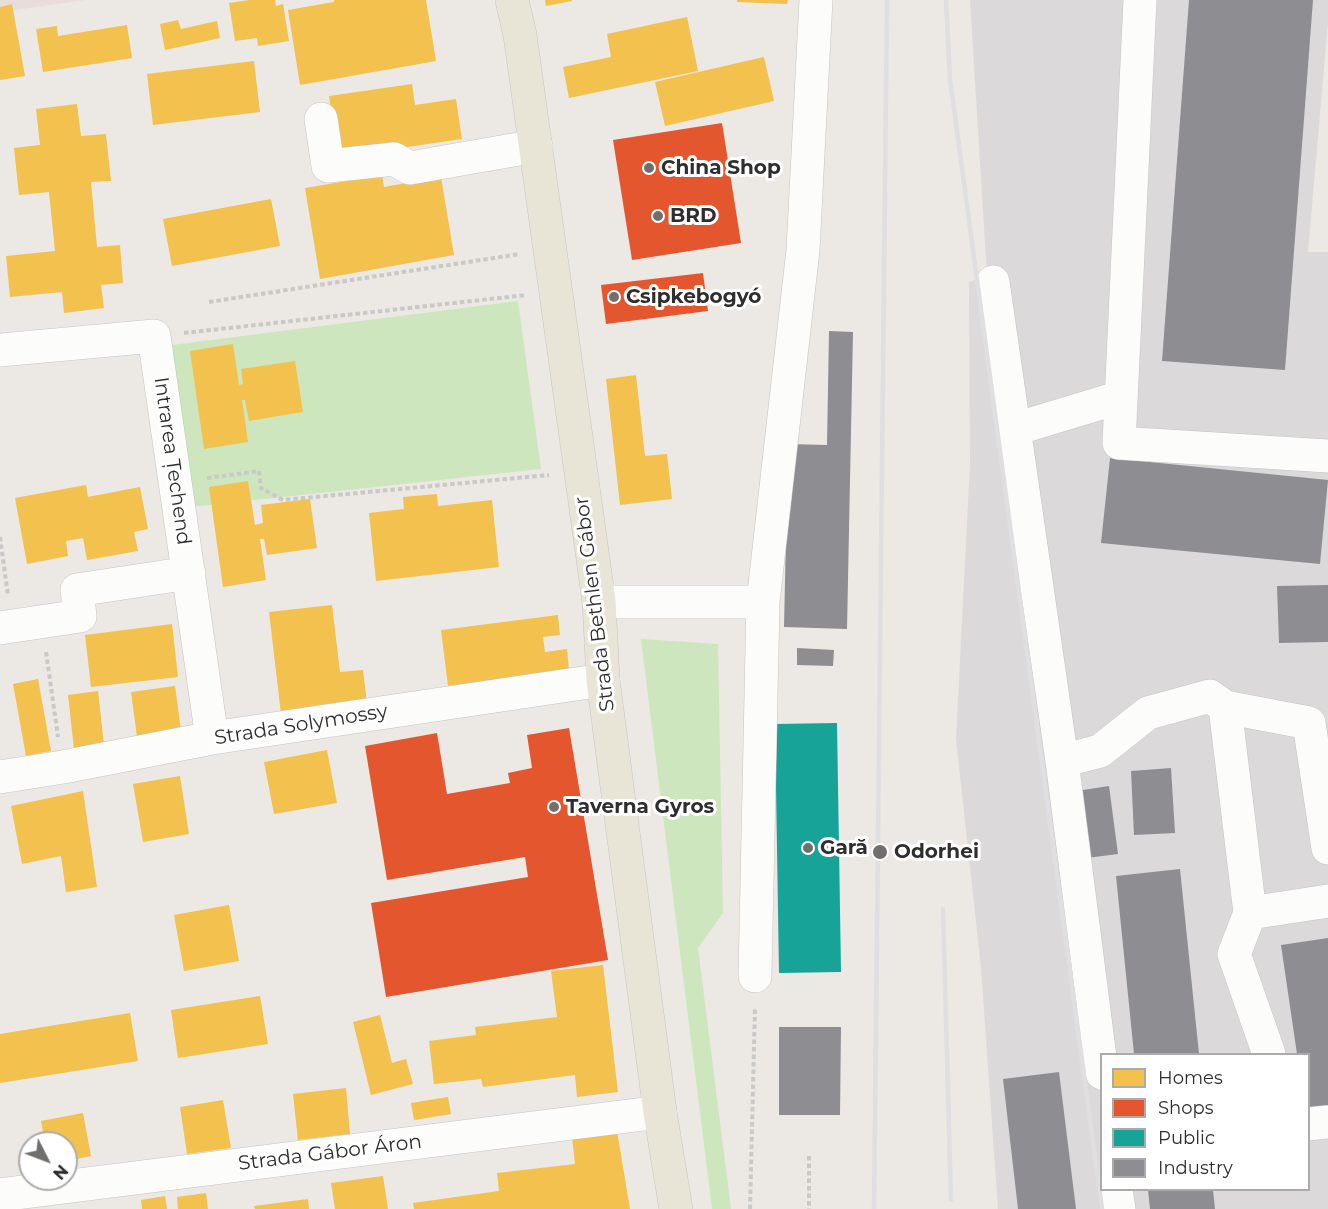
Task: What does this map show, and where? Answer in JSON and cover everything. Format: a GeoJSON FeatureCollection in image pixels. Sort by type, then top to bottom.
{"type":"FeatureCollection","features":[{"type":"Feature","properties":{"kind":"main road","name":"Strada Bethlen Gábor"},"geometry":{"type":"LineString","coordinates":[[512,0],[520,35],[599,602],[603,680],[660,1112],[676,1209]]}},
{"type":"Feature","properties":{"kind":"street"},"geometry":{"type":"LineString","coordinates":[[755,976],[763,602],[803,250],[816,0]]}},
{"type":"Feature","properties":{"kind":"street"},"geometry":{"type":"LineString","coordinates":[[1140,0],[1119,443],[1328,456]]}},
{"type":"Feature","properties":{"kind":"street"},"geometry":{"type":"LineString","coordinates":[[321,118],[328,166],[394,159],[410,168],[536,146]]}},
{"type":"Feature","properties":{"kind":"street"},"geometry":{"type":"LineString","coordinates":[[993,282],[1062,761],[1100,1065]]}},
{"type":"Feature","properties":{"kind":"street"},"geometry":{"type":"LineString","coordinates":[[0,350],[154,336]]}},
{"type":"Feature","properties":{"kind":"street","name":"Intrarea Țechend"},"geometry":{"type":"LineString","coordinates":[[154,336],[213,738]]}},
{"type":"Feature","properties":{"kind":"street"},"geometry":{"type":"LineString","coordinates":[[1015,429],[1121,397]]}},
{"type":"Feature","properties":{"kind":"street"},"geometry":{"type":"LineString","coordinates":[[18,626],[80,616],[77,590],[189,573]]}},
{"type":"Feature","properties":{"kind":"street"},"geometry":{"type":"LineString","coordinates":[[599,602],[763,602]]}},
{"type":"Feature","properties":{"kind":"street","name":"Strada Solymossy"},"geometry":{"type":"LineString","coordinates":[[0,777],[213,738],[603,680]]}},
{"type":"Feature","properties":{"kind":"street"},"geometry":{"type":"LineString","coordinates":[[1062,761],[1100,751],[1148,713],[1210,696],[1225,707],[1309,723],[1319,735],[1328,848]]}},
{"type":"Feature","properties":{"kind":"street"},"geometry":{"type":"LineString","coordinates":[[1225,707],[1250,913],[1234,954],[1269,1053]]}},
{"type":"Feature","properties":{"kind":"street"},"geometry":{"type":"LineString","coordinates":[[1250,913],[1328,901]]}},
{"type":"Feature","properties":{"kind":"street","name":"Strada Gábor Áron"},"geometry":{"type":"LineString","coordinates":[[0,1195],[660,1112]]}},
{"type":"Feature","properties":{"kind":"street"},"geometry":{"type":"LineString","coordinates":[[1310,1124],[1328,1122]]}},
{"type":"Feature","properties":{"kind":"street"},"geometry":{"type":"LineString","coordinates":[[1116,1191],[1119,1209]]}},
{"type":"Feature","properties":{"kind":"path"},"geometry":{"type":"LineString","coordinates":[[210,302],[550,249]]}},
{"type":"Feature","properties":{"kind":"path"},"geometry":{"type":"LineString","coordinates":[[154,336],[556,291]]}},
{"type":"Feature","properties":{"kind":"path"},"geometry":{"type":"LineString","coordinates":[[174,482],[259,471],[261,488],[283,500],[580,472]]}},
{"type":"Feature","properties":{"kind":"path"},"geometry":{"type":"LineString","coordinates":[[0,537],[18,626],[63,767]]}},
{"type":"Feature","properties":{"kind":"path"},"geometry":{"type":"LineString","coordinates":[[750,1209],[755,976]]}},
{"type":"Feature","properties":{"kind":"path"},"geometry":{"type":"LineString","coordinates":[[809,1156],[809,1209]]}},
{"type":"Feature","properties":{"kind":"shaded area"},"geometry":{"type":"Polygon","coordinates":[[[0,0],[85,0],[0,12],[0,0]]]}},
{"type":"Feature","properties":{"kind":"shaded area"},"geometry":{"type":"Polygon","coordinates":[[[970,0],[1328,0],[1308,252],[1328,252],[1328,1209],[998,1209],[981,968],[956,739],[970,464],[969,282],[987,275],[970,0]]]}},
{"type":"Feature","properties":{"kind":"green space"},"geometry":{"type":"Polygon","coordinates":[[[518,301],[541,469],[191,507],[172,345],[518,301]]]}},
{"type":"Feature","properties":{"kind":"green space"},"geometry":{"type":"Polygon","coordinates":[[[641,639],[718,644],[723,913],[698,948],[731,1209],[712,1209],[641,639]]]}},
{"type":"Feature","properties":{"kind":"building: Homes"},"geometry":{"type":"Polygon","coordinates":[[[275,0],[276,6],[283,4],[289,41],[258,46],[257,38],[235,41],[229,3],[275,0]]]}},
{"type":"Feature","properties":{"kind":"building: Homes"},"geometry":{"type":"Polygon","coordinates":[[[334,0],[426,0],[436,61],[300,85],[288,10],[334,2],[334,0]]]}},
{"type":"Feature","properties":{"kind":"building: Homes"},"geometry":{"type":"Polygon","coordinates":[[[545,0],[572,0],[572,1],[546,6],[545,0]]]}},
{"type":"Feature","properties":{"kind":"building: Homes"},"geometry":{"type":"Polygon","coordinates":[[[737,0],[788,0],[787,4],[737,2],[737,0]]]}},
{"type":"Feature","properties":{"kind":"building: Homes"},"geometry":{"type":"Polygon","coordinates":[[[12,4],[25,76],[0,80],[0,7],[12,4]]]}},
{"type":"Feature","properties":{"kind":"building: Homes"},"geometry":{"type":"Polygon","coordinates":[[[687,17],[698,71],[569,98],[563,67],[611,57],[607,34],[687,17]]]}},
{"type":"Feature","properties":{"kind":"building: Homes"},"geometry":{"type":"Polygon","coordinates":[[[178,20],[181,29],[217,21],[220,38],[165,50],[160,24],[178,20]]]}},
{"type":"Feature","properties":{"kind":"building: Homes"},"geometry":{"type":"Polygon","coordinates":[[[127,25],[132,58],[43,72],[36,29],[57,26],[58,36],[127,25]]]}},
{"type":"Feature","properties":{"kind":"building: Homes"},"geometry":{"type":"Polygon","coordinates":[[[764,57],[774,101],[665,126],[655,82],[764,57]]]}},
{"type":"Feature","properties":{"kind":"building: Homes"},"geometry":{"type":"Polygon","coordinates":[[[254,61],[260,112],[153,125],[147,74],[254,61]]]}},
{"type":"Feature","properties":{"kind":"building: Homes"},"geometry":{"type":"Polygon","coordinates":[[[412,84],[415,105],[456,99],[462,139],[338,157],[329,96],[412,84]]]}},
{"type":"Feature","properties":{"kind":"building: Homes"},"geometry":{"type":"Polygon","coordinates":[[[77,104],[81,136],[106,134],[111,181],[91,182],[97,247],[120,245],[123,283],[101,285],[104,308],[64,313],[62,292],[10,297],[6,256],[55,251],[49,192],[19,195],[14,148],[40,145],[36,109],[77,104]]]}},
{"type":"Feature","properties":{"kind":"building: Homes"},"geometry":{"type":"Polygon","coordinates":[[[380,164],[384,187],[441,177],[454,255],[320,279],[305,188],[347,181],[348,170],[380,164]]]}},
{"type":"Feature","properties":{"kind":"building: Homes"},"geometry":{"type":"Polygon","coordinates":[[[271,199],[280,246],[172,266],[163,219],[271,199]]]}},
{"type":"Feature","properties":{"kind":"building: Homes"},"geometry":{"type":"Polygon","coordinates":[[[233,344],[239,385],[243,384],[241,369],[295,361],[303,412],[249,421],[245,400],[242,400],[248,442],[204,449],[190,351],[233,344]]]}},
{"type":"Feature","properties":{"kind":"building: Homes"},"geometry":{"type":"Polygon","coordinates":[[[636,375],[645,456],[667,454],[672,499],[620,505],[606,379],[636,375]]]}},
{"type":"Feature","properties":{"kind":"building: Homes"},"geometry":{"type":"Polygon","coordinates":[[[248,481],[255,525],[263,523],[261,505],[310,499],[317,548],[267,555],[264,539],[260,539],[266,580],[223,587],[209,487],[248,481]]]}},
{"type":"Feature","properties":{"kind":"building: Homes"},"geometry":{"type":"Polygon","coordinates":[[[86,485],[88,497],[140,487],[148,529],[134,532],[138,551],[87,560],[83,538],[66,541],[68,556],[27,564],[15,498],[86,485]]]}},
{"type":"Feature","properties":{"kind":"building: Homes"},"geometry":{"type":"Polygon","coordinates":[[[437,494],[438,506],[492,500],[499,567],[376,581],[369,513],[404,509],[403,497],[437,494]]]}},
{"type":"Feature","properties":{"kind":"building: Homes"},"geometry":{"type":"Polygon","coordinates":[[[332,605],[340,672],[363,670],[367,703],[281,714],[269,612],[332,605]]]}},
{"type":"Feature","properties":{"kind":"building: Homes"},"geometry":{"type":"Polygon","coordinates":[[[558,615],[560,635],[543,637],[545,652],[567,649],[569,670],[448,686],[441,630],[558,615]]]}},
{"type":"Feature","properties":{"kind":"building: Homes"},"geometry":{"type":"Polygon","coordinates":[[[172,624],[178,677],[91,687],[85,635],[172,624]]]}},
{"type":"Feature","properties":{"kind":"building: Homes"},"geometry":{"type":"Polygon","coordinates":[[[38,679],[51,751],[26,756],[13,684],[38,679]]]}},
{"type":"Feature","properties":{"kind":"building: Homes"},"geometry":{"type":"Polygon","coordinates":[[[175,686],[182,738],[138,744],[131,692],[175,686]]]}},
{"type":"Feature","properties":{"kind":"building: Homes"},"geometry":{"type":"Polygon","coordinates":[[[98,691],[104,745],[74,749],[68,695],[98,691]]]}},
{"type":"Feature","properties":{"kind":"building: Homes"},"geometry":{"type":"Polygon","coordinates":[[[327,750],[337,803],[274,814],[264,762],[327,750]]]}},
{"type":"Feature","properties":{"kind":"building: Homes"},"geometry":{"type":"Polygon","coordinates":[[[180,776],[189,834],[143,842],[133,784],[180,776]]]}},
{"type":"Feature","properties":{"kind":"building: Homes"},"geometry":{"type":"Polygon","coordinates":[[[83,791],[97,887],[66,892],[61,856],[22,864],[11,806],[83,791]]]}},
{"type":"Feature","properties":{"kind":"building: Homes"},"geometry":{"type":"Polygon","coordinates":[[[229,905],[239,961],[184,971],[174,915],[229,905]]]}},
{"type":"Feature","properties":{"kind":"building: Homes"},"geometry":{"type":"Polygon","coordinates":[[[603,965],[618,1092],[577,1097],[575,1075],[483,1087],[481,1079],[434,1084],[429,1041],[476,1035],[475,1027],[557,1017],[551,971],[603,965]]]}},
{"type":"Feature","properties":{"kind":"building: Homes"},"geometry":{"type":"Polygon","coordinates":[[[260,996],[268,1044],[178,1058],[171,1010],[260,996]]]}},
{"type":"Feature","properties":{"kind":"building: Homes"},"geometry":{"type":"Polygon","coordinates":[[[130,1013],[138,1061],[0,1083],[0,1034],[130,1013]]]}},
{"type":"Feature","properties":{"kind":"building: Homes"},"geometry":{"type":"Polygon","coordinates":[[[380,1015],[392,1063],[406,1059],[413,1084],[371,1095],[353,1022],[380,1015]]]}},
{"type":"Feature","properties":{"kind":"building: Homes"},"geometry":{"type":"Polygon","coordinates":[[[346,1088],[350,1134],[298,1140],[293,1094],[346,1088]]]}},
{"type":"Feature","properties":{"kind":"building: Homes"},"geometry":{"type":"Polygon","coordinates":[[[448,1097],[451,1114],[414,1120],[411,1103],[448,1097]]]}},
{"type":"Feature","properties":{"kind":"building: Homes"},"geometry":{"type":"Polygon","coordinates":[[[223,1100],[231,1148],[187,1154],[180,1107],[223,1100]]]}},
{"type":"Feature","properties":{"kind":"building: Homes"},"geometry":{"type":"Polygon","coordinates":[[[83,1113],[91,1156],[78,1159],[78,1131],[43,1131],[41,1121],[83,1113]]]}},
{"type":"Feature","properties":{"kind":"building: Homes"},"geometry":{"type":"Polygon","coordinates":[[[617,1131],[630,1209],[414,1209],[413,1203],[499,1191],[497,1173],[575,1164],[572,1136],[617,1131]]]}},
{"type":"Feature","properties":{"kind":"building: Homes"},"geometry":{"type":"Polygon","coordinates":[[[383,1176],[388,1209],[335,1209],[331,1183],[383,1176]]]}},
{"type":"Feature","properties":{"kind":"building: Homes"},"geometry":{"type":"Polygon","coordinates":[[[206,1193],[208,1209],[178,1209],[177,1197],[206,1193]]]}},
{"type":"Feature","properties":{"kind":"building: Homes"},"geometry":{"type":"Polygon","coordinates":[[[165,1196],[167,1209],[142,1209],[141,1200],[165,1196]]]}},
{"type":"Feature","properties":{"kind":"building: Homes"},"geometry":{"type":"Polygon","coordinates":[[[308,1199],[309,1209],[255,1209],[254,1206],[308,1199]]]}},
{"type":"Feature","properties":{"kind":"building: Shops"},"geometry":{"type":"Polygon","coordinates":[[[722,123],[741,243],[632,260],[613,140],[722,123]]]}},
{"type":"Feature","properties":{"kind":"building: Shops"},"geometry":{"type":"Polygon","coordinates":[[[703,273],[708,311],[606,324],[601,285],[703,273]]]}},
{"type":"Feature","properties":{"kind":"building: Shops"},"geometry":{"type":"Polygon","coordinates":[[[569,728],[608,960],[386,997],[371,903],[528,877],[525,857],[387,880],[365,746],[437,733],[447,794],[510,783],[508,773],[532,768],[527,735],[569,728]]]}},
{"type":"Feature","properties":{"kind":"building: Public","name":"Gară"},"geometry":{"type":"Polygon","coordinates":[[[837,723],[841,972],[779,973],[775,724],[837,723]]]}},
{"type":"Feature","properties":{"kind":"building: Industry"},"geometry":{"type":"Polygon","coordinates":[[[1189,0],[1313,0],[1285,370],[1162,361],[1189,0]]]}},
{"type":"Feature","properties":{"kind":"building: Industry"},"geometry":{"type":"Polygon","coordinates":[[[829,331],[853,332],[847,629],[784,627],[788,444],[827,445],[829,331]]]}},
{"type":"Feature","properties":{"kind":"building: Industry"},"geometry":{"type":"Polygon","coordinates":[[[1110,458],[1328,480],[1320,564],[1101,543],[1110,458]]]}},
{"type":"Feature","properties":{"kind":"building: Industry"},"geometry":{"type":"Polygon","coordinates":[[[1328,585],[1328,642],[1279,643],[1277,586],[1328,585]]]}},
{"type":"Feature","properties":{"kind":"building: Industry"},"geometry":{"type":"Polygon","coordinates":[[[797,648],[834,650],[833,666],[797,665],[797,648]]]}},
{"type":"Feature","properties":{"kind":"building: Industry"},"geometry":{"type":"Polygon","coordinates":[[[1171,768],[1175,833],[1134,835],[1131,771],[1171,768]]]}},
{"type":"Feature","properties":{"kind":"building: Industry"},"geometry":{"type":"Polygon","coordinates":[[[1109,786],[1118,854],[1079,859],[1070,792],[1109,786]]]}},
{"type":"Feature","properties":{"kind":"building: Industry"},"geometry":{"type":"Polygon","coordinates":[[[1180,869],[1199,1053],[1134,1053],[1116,876],[1180,869]]]}},
{"type":"Feature","properties":{"kind":"building: Industry"},"geometry":{"type":"Polygon","coordinates":[[[1328,938],[1328,1112],[1310,1115],[1310,1053],[1297,1053],[1281,945],[1328,938]]]}},
{"type":"Feature","properties":{"kind":"building: Industry"},"geometry":{"type":"Polygon","coordinates":[[[779,1027],[841,1027],[840,1115],[779,1115],[779,1027]]]}},
{"type":"Feature","properties":{"kind":"building: Industry"},"geometry":{"type":"Polygon","coordinates":[[[1059,1072],[1076,1209],[1018,1209],[1003,1079],[1059,1072]]]}},
{"type":"Feature","properties":{"kind":"building: Industry"},"geometry":{"type":"Polygon","coordinates":[[[1148,1191],[1213,1191],[1215,1209],[1150,1209],[1148,1191]]]}},
{"type":"Feature","properties":{"kind":"railway"},"geometry":{"type":"LineString","coordinates":[[874,1209],[887,0]]}},
{"type":"Feature","properties":{"kind":"railway"},"geometry":{"type":"LineString","coordinates":[[946,0],[950,79],[1102,1209]]}},
{"type":"Feature","properties":{"kind":"railway"},"geometry":{"type":"LineString","coordinates":[[943,909],[951,1200]]}},
{"type":"Feature","properties":{"kind":"place","name":"China Shop"},"geometry":{"type":"Point","coordinates":[649,168]}},
{"type":"Feature","properties":{"kind":"place","name":"BRD"},"geometry":{"type":"Point","coordinates":[658,216]}},
{"type":"Feature","properties":{"kind":"place","name":"Csipkebogyó"},"geometry":{"type":"Point","coordinates":[614,297]}},
{"type":"Feature","properties":{"kind":"place","name":"Taverna Gyros"},"geometry":{"type":"Point","coordinates":[554,807]}},
{"type":"Feature","properties":{"kind":"place","name":"Gară"},"geometry":{"type":"Point","coordinates":[808,848]}},
{"type":"Feature","properties":{"kind":"place","name":"Odorhei"},"geometry":{"type":"Point","coordinates":[880,852]}}]}
